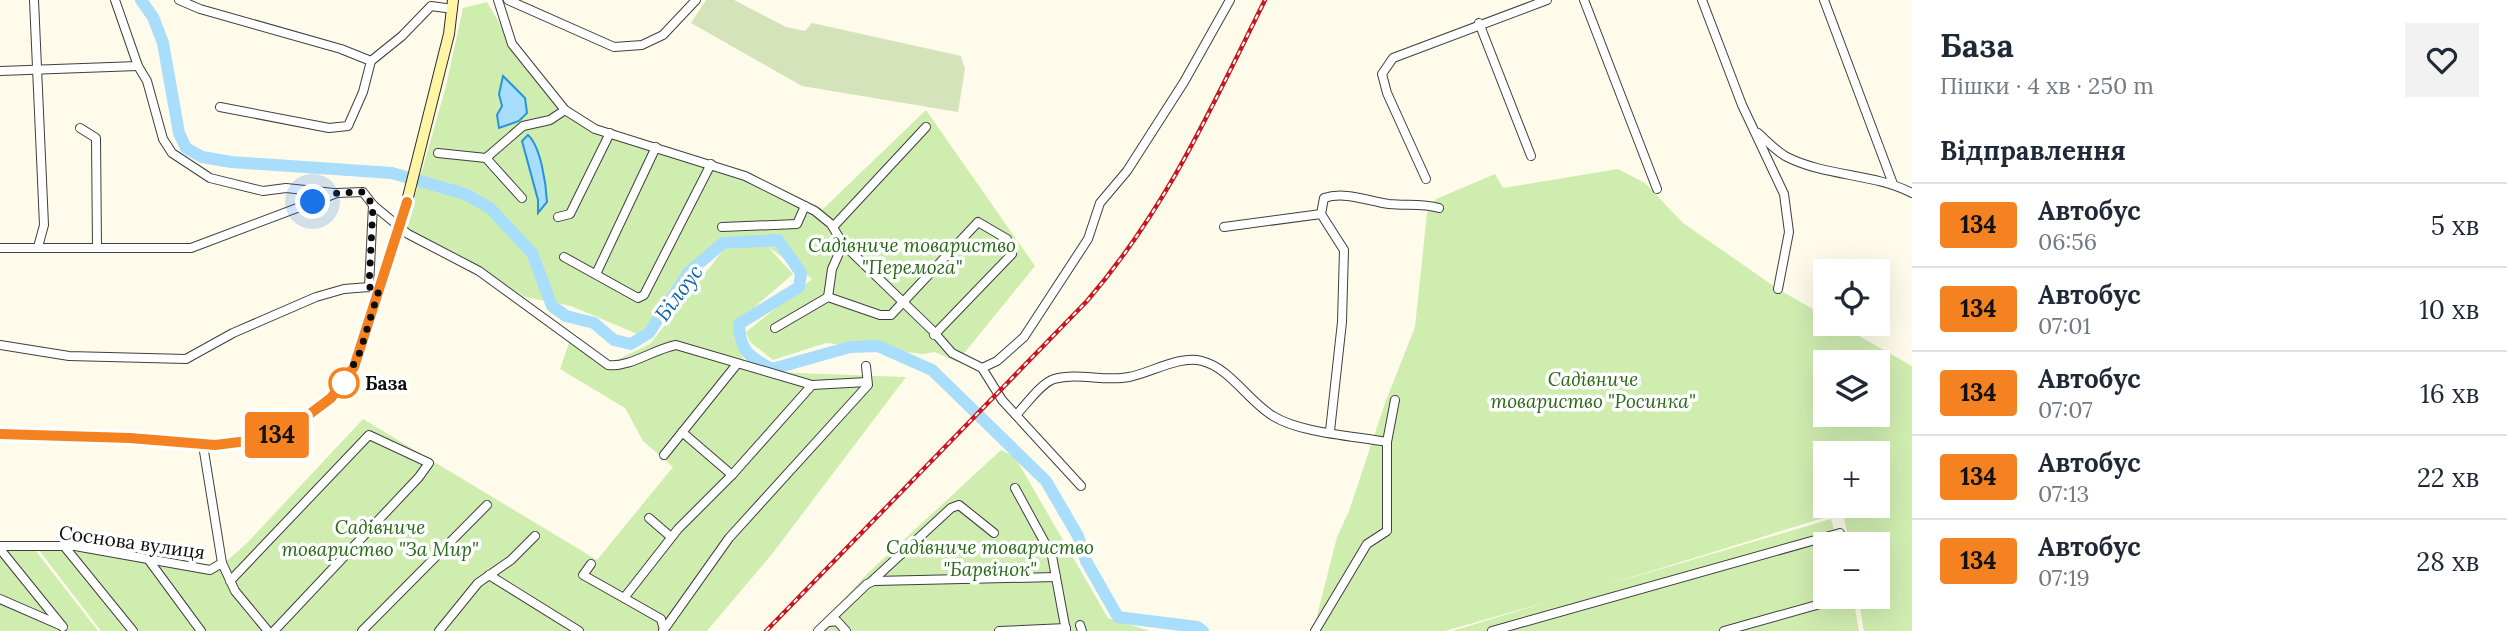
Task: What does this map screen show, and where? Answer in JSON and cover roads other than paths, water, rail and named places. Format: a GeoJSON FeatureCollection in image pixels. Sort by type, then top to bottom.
{"type":"FeatureCollection","features":[{"type":"Feature","properties":{"kind":"main road"},"geometry":{"type":"LineString","coordinates":[[0,434],[130,438],[203,445],[265,439],[291,428],[316,411],[339,389],[354,367],[374,288],[401,225],[449,34],[453,4]]}},
{"type":"Feature","properties":{"kind":"street"},"geometry":{"type":"LineString","coordinates":[[34,0],[44,225],[38,247]]}},
{"type":"Feature","properties":{"kind":"street"},"geometry":{"type":"LineString","coordinates":[[115,0],[138,66],[147,81],[163,139],[172,153],[210,178],[263,191],[286,188],[337,193],[363,192],[373,205],[401,225],[408,234],[480,271],[608,365],[618,366],[658,348],[676,345],[813,385],[867,382]]}},
{"type":"Feature","properties":{"kind":"street"},"geometry":{"type":"LineString","coordinates":[[180,0],[200,9],[341,49],[370,61]]}},
{"type":"Feature","properties":{"kind":"street"},"geometry":{"type":"LineString","coordinates":[[498,0],[512,44],[565,110],[595,129],[745,176],[805,206],[832,227],[843,244],[952,352],[982,368],[1016,415],[1081,486]]}},
{"type":"Feature","properties":{"kind":"street"},"geometry":{"type":"LineString","coordinates":[[508,0],[614,47],[642,45],[663,35],[696,0]]}},
{"type":"Feature","properties":{"kind":"street"},"geometry":{"type":"LineString","coordinates":[[982,368],[997,361],[1024,337],[1088,239],[1100,203],[1127,171],[1184,82],[1230,0]]}},
{"type":"Feature","properties":{"kind":"street"},"geometry":{"type":"LineString","coordinates":[[1426,179],[1387,93],[1382,74],[1393,58],[1479,23],[1547,0]]}},
{"type":"Feature","properties":{"kind":"street"},"geometry":{"type":"LineString","coordinates":[[1584,0],[1657,189]]}},
{"type":"Feature","properties":{"kind":"street"},"geometry":{"type":"LineString","coordinates":[[1702,0],[1754,130],[1784,194],[1789,232],[1778,289]]}},
{"type":"Feature","properties":{"kind":"street"},"geometry":{"type":"LineString","coordinates":[[1824,0],[1893,184]]}},
{"type":"Feature","properties":{"kind":"street"},"geometry":{"type":"LineString","coordinates":[[220,107],[329,128],[348,126],[363,92],[370,61],[402,36],[433,3],[453,4]]}},
{"type":"Feature","properties":{"kind":"street"},"geometry":{"type":"LineString","coordinates":[[1479,23],[1531,156]]}},
{"type":"Feature","properties":{"kind":"street"},"geometry":{"type":"LineString","coordinates":[[0,72],[138,66]]}},
{"type":"Feature","properties":{"kind":"street"},"geometry":{"type":"LineString","coordinates":[[486,158],[523,126],[550,120],[565,110]]}},
{"type":"Feature","properties":{"kind":"street"},"geometry":{"type":"LineString","coordinates":[[832,227],[926,127]]}},
{"type":"Feature","properties":{"kind":"street"},"geometry":{"type":"LineString","coordinates":[[80,128],[96,138],[97,247]]}},
{"type":"Feature","properties":{"kind":"street"},"geometry":{"type":"LineString","coordinates":[[1754,130],[1795,160],[1813,167],[1893,184],[1912,193]]}},
{"type":"Feature","properties":{"kind":"street"},"geometry":{"type":"LineString","coordinates":[[558,217],[570,214],[610,133]]}},
{"type":"Feature","properties":{"kind":"street"},"geometry":{"type":"LineString","coordinates":[[596,274],[656,147]]}},
{"type":"Feature","properties":{"kind":"street"},"geometry":{"type":"LineString","coordinates":[[438,153],[459,152],[486,158],[522,198]]}},
{"type":"Feature","properties":{"kind":"street"},"geometry":{"type":"LineString","coordinates":[[564,257],[638,298],[644,295],[711,164]]}},
{"type":"Feature","properties":{"kind":"street"},"geometry":{"type":"LineString","coordinates":[[0,248],[191,248],[337,193]]}},
{"type":"Feature","properties":{"kind":"street"},"geometry":{"type":"LineString","coordinates":[[1330,431],[1342,322],[1344,250],[1321,214],[1324,198],[1334,194],[1392,204],[1439,208]]}},
{"type":"Feature","properties":{"kind":"street"},"geometry":{"type":"LineString","coordinates":[[0,345],[69,356],[186,359],[233,333],[316,297],[344,289],[374,288],[373,205]]}},
{"type":"Feature","properties":{"kind":"street"},"geometry":{"type":"LineString","coordinates":[[722,227],[797,224],[805,206]]}},
{"type":"Feature","properties":{"kind":"street"},"geometry":{"type":"LineString","coordinates":[[1224,227],[1321,214]]}},
{"type":"Feature","properties":{"kind":"street"},"geometry":{"type":"LineString","coordinates":[[775,328],[828,297],[880,315],[891,315],[978,222],[1007,239],[1012,254],[934,335]]}},
{"type":"Feature","properties":{"kind":"street"},"geometry":{"type":"LineString","coordinates":[[828,297],[832,268],[843,244]]}},
{"type":"Feature","properties":{"kind":"street"},"geometry":{"type":"LineString","coordinates":[[1016,415],[1051,379],[1074,375],[1127,377],[1182,362],[1200,360],[1222,370],[1247,396],[1274,417],[1301,428],[1387,442]]}},
{"type":"Feature","properties":{"kind":"street"},"geometry":{"type":"LineString","coordinates":[[664,455],[737,364]]}},
{"type":"Feature","properties":{"kind":"street"},"geometry":{"type":"LineString","coordinates":[[664,630],[729,538],[868,385],[866,366]]}},
{"type":"Feature","properties":{"kind":"street"},"geometry":{"type":"LineString","coordinates":[[624,598],[671,537],[732,475],[813,385]]}},
{"type":"Feature","properties":{"kind":"street"},"geometry":{"type":"LineString","coordinates":[[1315,631],[1367,544],[1387,531],[1387,442],[1395,400]]}},
{"type":"Feature","properties":{"kind":"street"},"geometry":{"type":"LineString","coordinates":[[682,432],[732,475]]}},
{"type":"Feature","properties":{"kind":"street"},"geometry":{"type":"LineString","coordinates":[[230,581],[369,435],[429,463],[419,477],[274,631]]}},
{"type":"Feature","properties":{"kind":"street","name":"Соснова вулиця"},"geometry":{"type":"LineString","coordinates":[[0,547],[64,546],[210,570],[222,563],[203,445]]}},
{"type":"Feature","properties":{"kind":"street"},"geometry":{"type":"LineString","coordinates":[[999,631],[1066,629],[1052,556],[1015,488]]}},
{"type":"Feature","properties":{"kind":"street"},"geometry":{"type":"LineString","coordinates":[[362,631],[487,505]]}},
{"type":"Feature","properties":{"kind":"street"},"geometry":{"type":"LineString","coordinates":[[818,631],[951,508],[959,505],[994,533]]}},
{"type":"Feature","properties":{"kind":"street"},"geometry":{"type":"LineString","coordinates":[[649,518],[671,537]]}},
{"type":"Feature","properties":{"kind":"street"},"geometry":{"type":"LineString","coordinates":[[439,631],[460,601],[535,536]]}},
{"type":"Feature","properties":{"kind":"street"},"geometry":{"type":"LineString","coordinates":[[1492,631],[1813,541]]}},
{"type":"Feature","properties":{"kind":"street"},"geometry":{"type":"LineString","coordinates":[[64,546],[133,631]]}},
{"type":"Feature","properties":{"kind":"street"},"geometry":{"type":"LineString","coordinates":[[0,547],[65,629]]}},
{"type":"Feature","properties":{"kind":"street"},"geometry":{"type":"LineString","coordinates":[[149,559],[201,631]]}},
{"type":"Feature","properties":{"kind":"street"},"geometry":{"type":"LineString","coordinates":[[222,563],[230,581],[268,631]]}},
{"type":"Feature","properties":{"kind":"street"},"geometry":{"type":"LineString","coordinates":[[591,564],[583,576],[661,619],[664,630]]}},
{"type":"Feature","properties":{"kind":"street"},"geometry":{"type":"LineString","coordinates":[[489,575],[579,631]]}},
{"type":"Feature","properties":{"kind":"street"},"geometry":{"type":"LineString","coordinates":[[872,582],[1056,577]]}},
{"type":"Feature","properties":{"kind":"street"},"geometry":{"type":"LineString","coordinates":[[0,599],[65,629]]}},
{"type":"Feature","properties":{"kind":"street"},"geometry":{"type":"LineString","coordinates":[[1724,631],[1813,606]]}},
{"type":"Feature","properties":{"kind":"street"},"geometry":{"type":"LineString","coordinates":[[829,622],[837,621],[846,631]]}},
{"type":"Feature","properties":{"kind":"water"},"geometry":{"type":"Polygon","coordinates":[[[503,76],[525,98],[527,113],[519,121],[499,128],[497,115],[502,106],[499,94],[503,76]]]}},
{"type":"Feature","properties":{"kind":"water"},"geometry":{"type":"Polygon","coordinates":[[[528,135],[542,166],[545,186],[547,202],[538,213],[538,200],[522,141],[528,135]]]}},
{"type":"Feature","properties":{"kind":"waterway","name":"Білоус"},"geometry":{"type":"LineString","coordinates":[[141,0],[153,17],[163,43],[179,133],[186,148],[202,157],[231,162],[392,173],[465,194],[490,208],[532,253],[552,306],[566,316],[594,323],[614,340],[631,344],[649,333],[689,272],[723,243],[778,240],[801,273],[799,287],[739,324],[741,341],[752,357],[772,369],[850,347],[878,346],[932,370],[1046,481],[1078,536],[1086,561],[1118,617],[1197,627],[1203,631]]}},
{"type":"Feature","properties":{"kind":"railway"},"geometry":{"type":"LineString","coordinates":[[766,631],[1087,301],[1115,266],[1141,230],[1186,156],[1265,0]]}},
{"type":"Feature","properties":{"kind":"place","name":"База"},"geometry":{"type":"Point","coordinates":[344,383]}},
{"type":"Feature","properties":{"kind":"park label","name":"Садівниче товариство \"Перемога\""},"geometry":{"type":"Point","coordinates":[912,256]}},
{"type":"Feature","properties":{"kind":"park label","name":"Садівниче товариство \"Росинка\""},"geometry":{"type":"Point","coordinates":[1593,390]}},
{"type":"Feature","properties":{"kind":"park label","name":"Садівниче товариство \"За Мир\""},"geometry":{"type":"Point","coordinates":[380,538]}},
{"type":"Feature","properties":{"kind":"park label","name":"Садівниче товариство \"Барвінок\""},"geometry":{"type":"Point","coordinates":[990,558]}}]}
